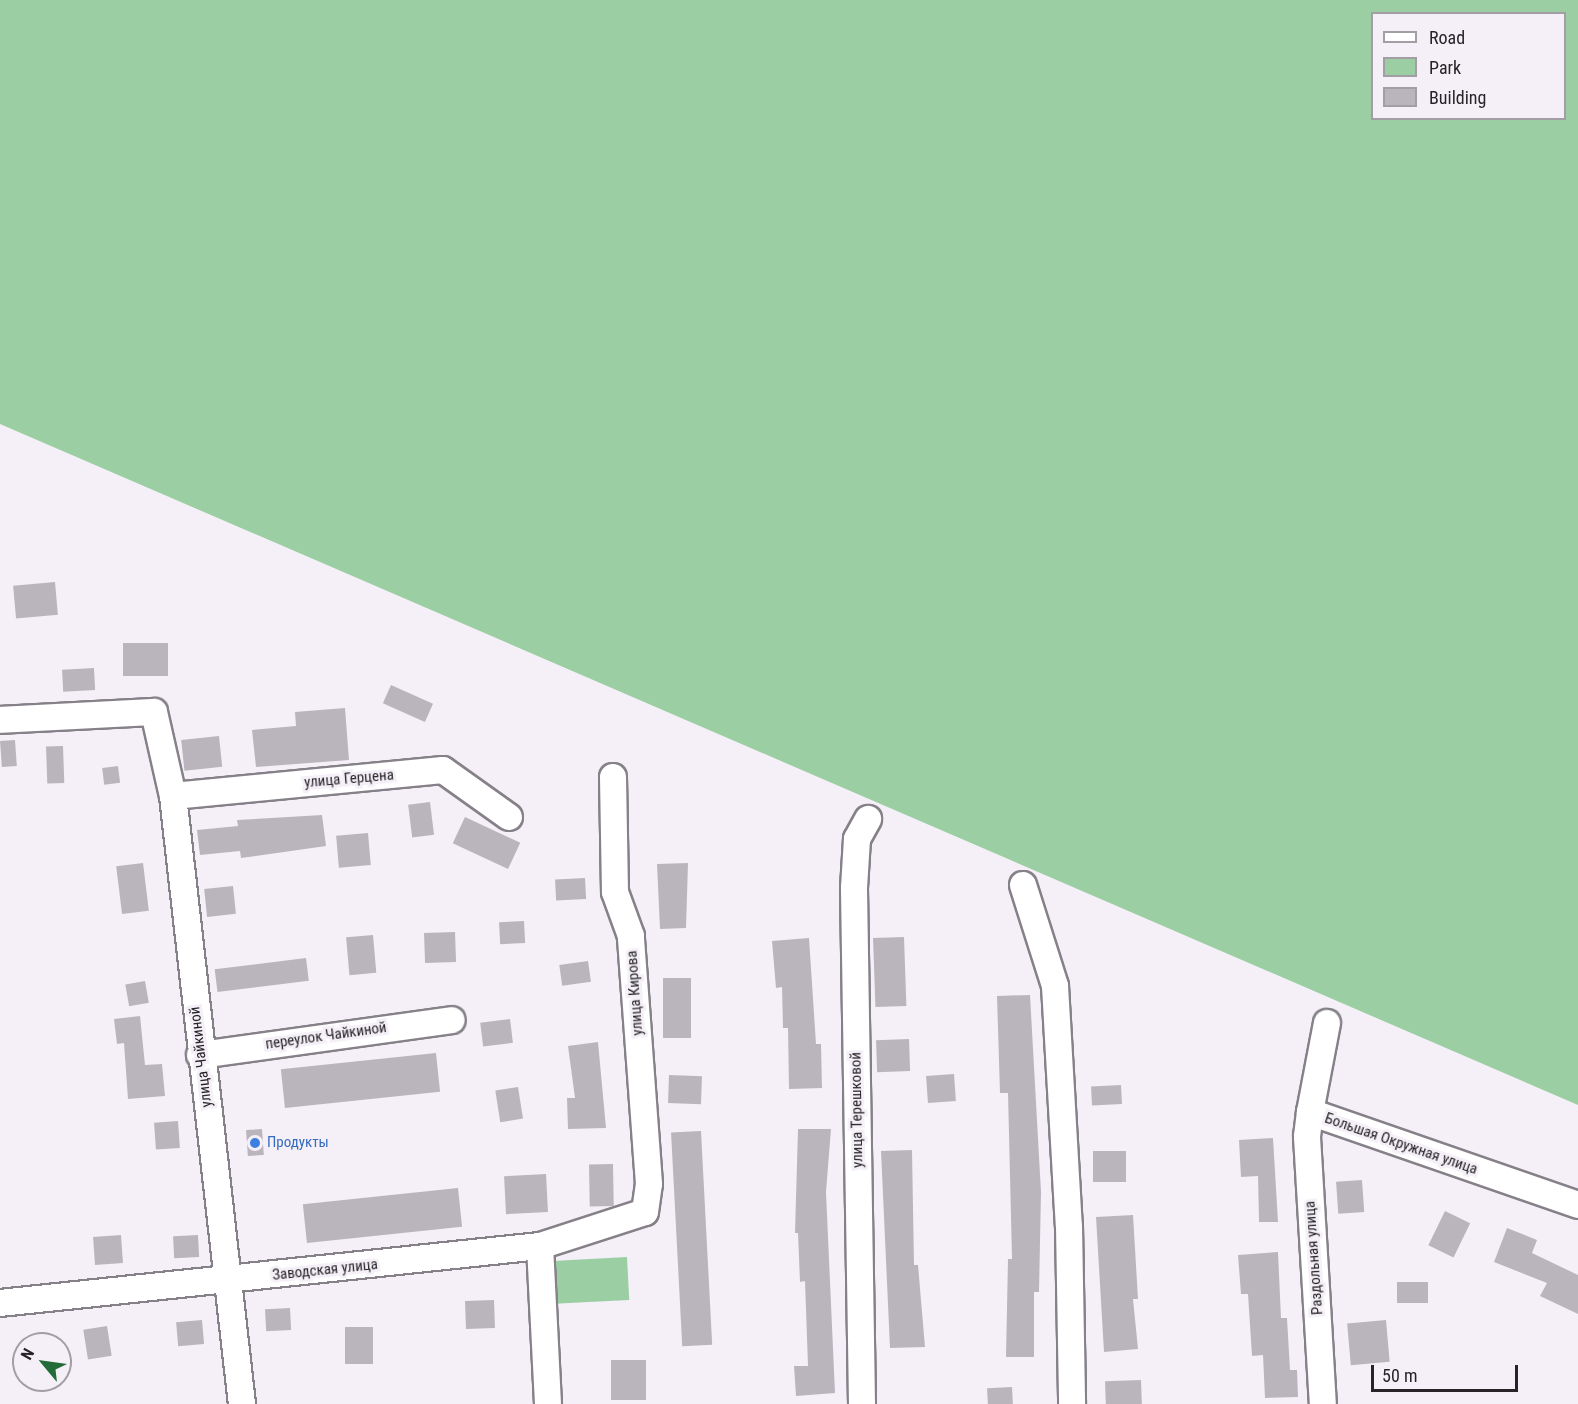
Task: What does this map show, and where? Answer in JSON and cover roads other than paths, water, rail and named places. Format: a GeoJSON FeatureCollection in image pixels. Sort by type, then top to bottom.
{"type":"FeatureCollection","features":[{"type":"Feature","properties":{"kind":"street","name":"улица Чайкиной"},"geometry":{"type":"LineString","coordinates":[[0,720],[154,712],[173,796],[200,1054],[231,1280],[242,1404]]}},
{"type":"Feature","properties":{"kind":"street","name":"улица Герцена"},"geometry":{"type":"LineString","coordinates":[[173,796],[443,770],[509,817]]}},
{"type":"Feature","properties":{"kind":"street","name":"улица Кирова"},"geometry":{"type":"LineString","coordinates":[[613,777],[615,892],[631,936],[649,1184],[645,1212]]}},
{"type":"Feature","properties":{"kind":"street","name":"улица Терешковой"},"geometry":{"type":"LineString","coordinates":[[862,1404],[854,888],[857,839],[868,819]]}},
{"type":"Feature","properties":{"kind":"street"},"geometry":{"type":"LineString","coordinates":[[1023,885],[1055,986],[1069,1226],[1071,1404]]}},
{"type":"Feature","properties":{"kind":"street","name":"переулок Чайкиной"},"geometry":{"type":"LineString","coordinates":[[200,1054],[452,1020]]}},
{"type":"Feature","properties":{"kind":"street","name":"Большая Окружная улица"},"geometry":{"type":"LineString","coordinates":[[1327,1023],[1310,1112],[1578,1205]]}},
{"type":"Feature","properties":{"kind":"street","name":"Раздольная улица"},"geometry":{"type":"LineString","coordinates":[[1310,1112],[1307,1137],[1323,1404]]}},
{"type":"Feature","properties":{"kind":"street","name":"Заводская улица"},"geometry":{"type":"LineString","coordinates":[[0,1303],[540,1246],[645,1212]]}},
{"type":"Feature","properties":{"kind":"street"},"geometry":{"type":"LineString","coordinates":[[540,1246],[548,1404]]}},
{"type":"Feature","properties":{"kind":"place","name":"Продукты"},"geometry":{"type":"Point","coordinates":[255,1143]}}]}
